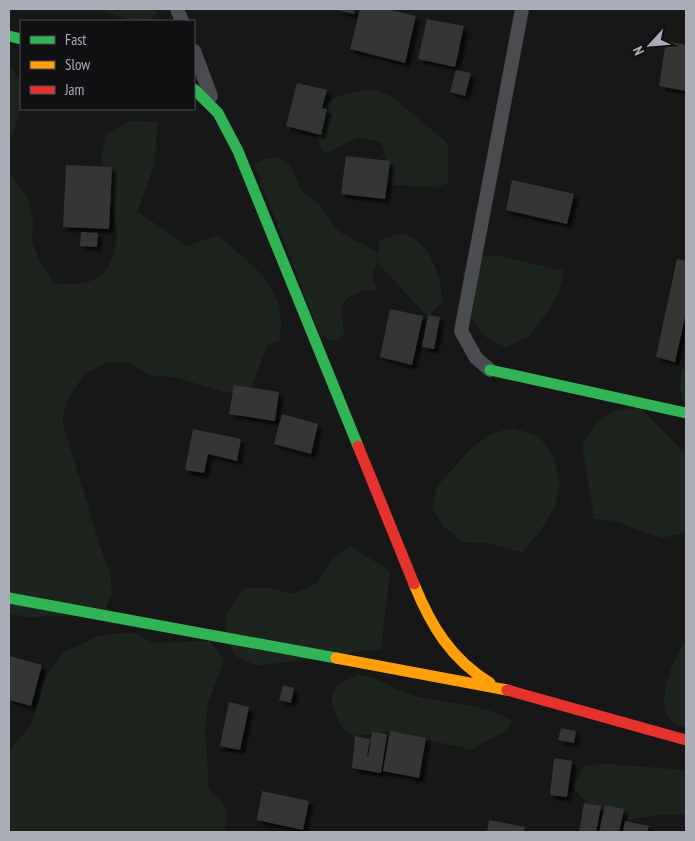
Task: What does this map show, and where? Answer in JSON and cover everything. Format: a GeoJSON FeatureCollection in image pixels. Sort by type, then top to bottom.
{"type":"FeatureCollection","features":[{"type":"Feature","properties":{"kind":"street"},"geometry":{"type":"LineString","coordinates":[[195,90],[218,113],[238,151],[425,611],[448,650],[468,669],[500,688]]}},
{"type":"Feature","properties":{"kind":"street"},"geometry":{"type":"LineString","coordinates":[[490,370],[686,414]]}},
{"type":"Feature","properties":{"kind":"street"},"geometry":{"type":"LineString","coordinates":[[9,598],[500,688],[686,740]]}},
{"type":"Feature","properties":{"kind":"lane"},"geometry":{"type":"LineString","coordinates":[[490,370],[476,358],[461,331],[522,9]]}},
{"type":"Feature","properties":{"kind":"lane"},"geometry":{"type":"LineString","coordinates":[[195,54],[218,113]]}},
{"type":"Feature","properties":{"kind":"shaded area"},"geometry":{"type":"Polygon","coordinates":[[[95,9],[157,9],[157,13],[150,20],[133,20],[95,9]]]}},
{"type":"Feature","properties":{"kind":"shaded area"},"geometry":{"type":"Polygon","coordinates":[[[9,66],[16,74],[20,84],[20,109],[9,143],[9,66]]]}},
{"type":"Feature","properties":{"kind":"shaded area"},"geometry":{"type":"Polygon","coordinates":[[[365,90],[379,91],[391,96],[445,141],[448,146],[448,183],[435,188],[386,184],[386,159],[381,142],[357,137],[330,152],[324,152],[319,143],[318,133],[323,108],[333,99],[340,96],[365,90]]]}},
{"type":"Feature","properties":{"kind":"shaded area"},"geometry":{"type":"Polygon","coordinates":[[[131,121],[158,122],[154,166],[137,211],[187,246],[218,235],[244,258],[266,280],[274,293],[279,307],[281,323],[279,341],[268,344],[249,394],[223,392],[175,377],[151,376],[129,363],[105,363],[84,375],[68,398],[62,421],[101,549],[110,571],[112,593],[103,615],[27,617],[9,613],[9,173],[28,198],[33,220],[32,243],[40,263],[55,283],[77,284],[91,281],[102,274],[107,268],[114,254],[117,241],[115,214],[102,160],[107,133],[131,121]]]}},
{"type":"Feature","properties":{"kind":"shaded area"},"geometry":{"type":"Polygon","coordinates":[[[277,157],[289,163],[303,193],[319,204],[338,231],[377,252],[378,259],[372,277],[378,290],[367,290],[346,300],[342,309],[344,334],[338,340],[332,341],[320,335],[254,165],[264,159],[277,157]]]}},
{"type":"Feature","properties":{"kind":"shaded area"},"geometry":{"type":"Polygon","coordinates":[[[399,234],[409,236],[418,241],[425,249],[440,281],[442,302],[428,317],[378,263],[379,242],[384,238],[399,234]]]}},
{"type":"Feature","properties":{"kind":"shaded area"},"geometry":{"type":"Polygon","coordinates":[[[477,256],[500,256],[564,271],[558,295],[528,337],[506,347],[487,338],[479,330],[468,306],[463,273],[477,256]]]}},
{"type":"Feature","properties":{"kind":"shaded area"},"geometry":{"type":"Polygon","coordinates":[[[686,364],[686,409],[682,398],[680,381],[686,364]]]}},
{"type":"Feature","properties":{"kind":"shaded area"},"geometry":{"type":"Polygon","coordinates":[[[640,407],[686,455],[686,532],[662,538],[614,521],[588,518],[594,518],[582,444],[594,427],[605,416],[620,410],[640,407]]]}},
{"type":"Feature","properties":{"kind":"shaded area"},"geometry":{"type":"Polygon","coordinates":[[[513,428],[539,436],[553,456],[560,482],[554,508],[539,533],[522,552],[487,543],[463,542],[444,527],[432,508],[438,485],[471,449],[490,434],[513,428]]]}},
{"type":"Feature","properties":{"kind":"shaded area"},"geometry":{"type":"Polygon","coordinates":[[[350,546],[390,571],[381,649],[257,666],[235,656],[227,636],[226,620],[237,597],[245,588],[268,588],[293,594],[317,583],[331,561],[350,546]]]}},
{"type":"Feature","properties":{"kind":"shaded area"},"geometry":{"type":"Polygon","coordinates":[[[133,633],[154,643],[210,641],[224,660],[208,704],[205,729],[209,789],[225,808],[227,818],[224,832],[9,832],[9,751],[31,725],[46,675],[63,653],[96,637],[133,633]]]}},
{"type":"Feature","properties":{"kind":"shaded area"},"geometry":{"type":"Polygon","coordinates":[[[686,639],[686,728],[672,721],[666,713],[664,703],[672,668],[686,639]]]}},
{"type":"Feature","properties":{"kind":"shaded area"},"geometry":{"type":"Polygon","coordinates":[[[358,675],[367,676],[412,695],[489,710],[512,721],[505,731],[472,750],[390,731],[354,736],[341,725],[333,707],[332,694],[338,685],[358,675]]]}},
{"type":"Feature","properties":{"kind":"shaded area"},"geometry":{"type":"Polygon","coordinates":[[[609,764],[686,770],[686,815],[667,815],[625,820],[613,819],[601,814],[588,804],[573,787],[585,765],[609,764]]]}},
{"type":"Feature","properties":{"kind":"building"},"geometry":{"type":"Polygon","coordinates":[[[332,9],[355,9],[354,14],[332,9]]]}},
{"type":"Feature","properties":{"kind":"building"},"geometry":{"type":"Polygon","coordinates":[[[360,9],[386,9],[416,16],[405,63],[350,49],[360,9]]]}},
{"type":"Feature","properties":{"kind":"building"},"geometry":{"type":"Polygon","coordinates":[[[427,19],[464,26],[455,67],[418,59],[427,19]]]}},
{"type":"Feature","properties":{"kind":"building"},"geometry":{"type":"Polygon","coordinates":[[[666,41],[686,45],[686,91],[659,86],[666,41]]]}},
{"type":"Feature","properties":{"kind":"building"},"geometry":{"type":"Polygon","coordinates":[[[456,70],[471,73],[465,96],[450,92],[456,70]]]}},
{"type":"Feature","properties":{"kind":"building"},"geometry":{"type":"Polygon","coordinates":[[[297,83],[327,90],[322,108],[327,109],[321,135],[286,126],[297,83]]]}},
{"type":"Feature","properties":{"kind":"building"},"geometry":{"type":"Polygon","coordinates":[[[346,156],[390,161],[385,199],[341,194],[346,156]]]}},
{"type":"Feature","properties":{"kind":"building"},"geometry":{"type":"Polygon","coordinates":[[[66,165],[112,167],[109,229],[63,227],[66,165]]]}},
{"type":"Feature","properties":{"kind":"building"},"geometry":{"type":"Polygon","coordinates":[[[512,180],[574,194],[567,224],[506,210],[512,180]]]}},
{"type":"Feature","properties":{"kind":"building"},"geometry":{"type":"Polygon","coordinates":[[[81,232],[98,233],[97,247],[80,246],[81,232]]]}},
{"type":"Feature","properties":{"kind":"building"},"geometry":{"type":"Polygon","coordinates":[[[677,259],[686,261],[686,312],[675,362],[656,357],[677,259]]]}},
{"type":"Feature","properties":{"kind":"building"},"geometry":{"type":"Polygon","coordinates":[[[390,309],[423,316],[412,365],[380,357],[390,309]]]}},
{"type":"Feature","properties":{"kind":"building"},"geometry":{"type":"Polygon","coordinates":[[[428,315],[440,317],[434,349],[422,347],[428,315]]]}},
{"type":"Feature","properties":{"kind":"building"},"geometry":{"type":"Polygon","coordinates":[[[234,385],[279,392],[275,421],[229,414],[234,385]]]}},
{"type":"Feature","properties":{"kind":"building"},"geometry":{"type":"Polygon","coordinates":[[[282,414],[318,424],[311,454],[274,444],[282,414]]]}},
{"type":"Feature","properties":{"kind":"building"},"geometry":{"type":"Polygon","coordinates":[[[193,429],[241,439],[237,461],[208,454],[204,473],[185,470],[193,429]]]}},
{"type":"Feature","properties":{"kind":"building"},"geometry":{"type":"Polygon","coordinates":[[[9,656],[42,665],[31,706],[9,700],[9,656]]]}},
{"type":"Feature","properties":{"kind":"building"},"geometry":{"type":"Polygon","coordinates":[[[283,685],[294,688],[291,703],[279,700],[283,685]]]}},
{"type":"Feature","properties":{"kind":"building"},"geometry":{"type":"Polygon","coordinates":[[[229,702],[249,707],[240,750],[220,746],[229,702]]]}},
{"type":"Feature","properties":{"kind":"building"},"geometry":{"type":"Polygon","coordinates":[[[561,728],[576,731],[574,743],[558,740],[561,728]]]}},
{"type":"Feature","properties":{"kind":"building"},"geometry":{"type":"Polygon","coordinates":[[[390,731],[426,738],[419,778],[383,771],[390,731]]]}},
{"type":"Feature","properties":{"kind":"building"},"geometry":{"type":"Polygon","coordinates":[[[372,732],[387,734],[381,773],[352,768],[355,736],[370,739],[368,757],[372,732]]]}},
{"type":"Feature","properties":{"kind":"building"},"geometry":{"type":"Polygon","coordinates":[[[554,758],[572,761],[567,797],[550,795],[554,758]]]}},
{"type":"Feature","properties":{"kind":"building"},"geometry":{"type":"Polygon","coordinates":[[[262,791],[309,801],[303,830],[257,820],[262,791]]]}},
{"type":"Feature","properties":{"kind":"building"},"geometry":{"type":"Polygon","coordinates":[[[584,803],[601,806],[596,832],[579,832],[584,803]]]}},
{"type":"Feature","properties":{"kind":"building"},"geometry":{"type":"Polygon","coordinates":[[[605,805],[624,809],[619,832],[599,832],[605,805]]]}},
{"type":"Feature","properties":{"kind":"building"},"geometry":{"type":"Polygon","coordinates":[[[489,820],[525,827],[524,832],[487,832],[489,820]]]}},
{"type":"Feature","properties":{"kind":"building"},"geometry":{"type":"Polygon","coordinates":[[[625,821],[649,826],[647,832],[623,832],[625,821]]]}},
{"type":"Feature","properties":{"kind":"traffic: fast"},"geometry":{"type":"LineString","coordinates":[[9,36],[20,39]]}},
{"type":"Feature","properties":{"kind":"traffic: fast"},"geometry":{"type":"LineString","coordinates":[[195,90],[218,113],[238,151],[358,446]]}},
{"type":"Feature","properties":{"kind":"traffic: fast"},"geometry":{"type":"LineString","coordinates":[[490,370],[686,413]]}},
{"type":"Feature","properties":{"kind":"traffic: fast"},"geometry":{"type":"LineString","coordinates":[[9,598],[336,658]]}},
{"type":"Feature","properties":{"kind":"traffic: slow"},"geometry":{"type":"LineString","coordinates":[[414,584],[435,627],[453,652],[476,674],[490,683]]}},
{"type":"Feature","properties":{"kind":"traffic: slow"},"geometry":{"type":"LineString","coordinates":[[336,658],[507,690]]}},
{"type":"Feature","properties":{"kind":"traffic: jam"},"geometry":{"type":"LineString","coordinates":[[358,446],[414,584]]}},
{"type":"Feature","properties":{"kind":"traffic: jam"},"geometry":{"type":"LineString","coordinates":[[507,690],[686,740]]}}]}
